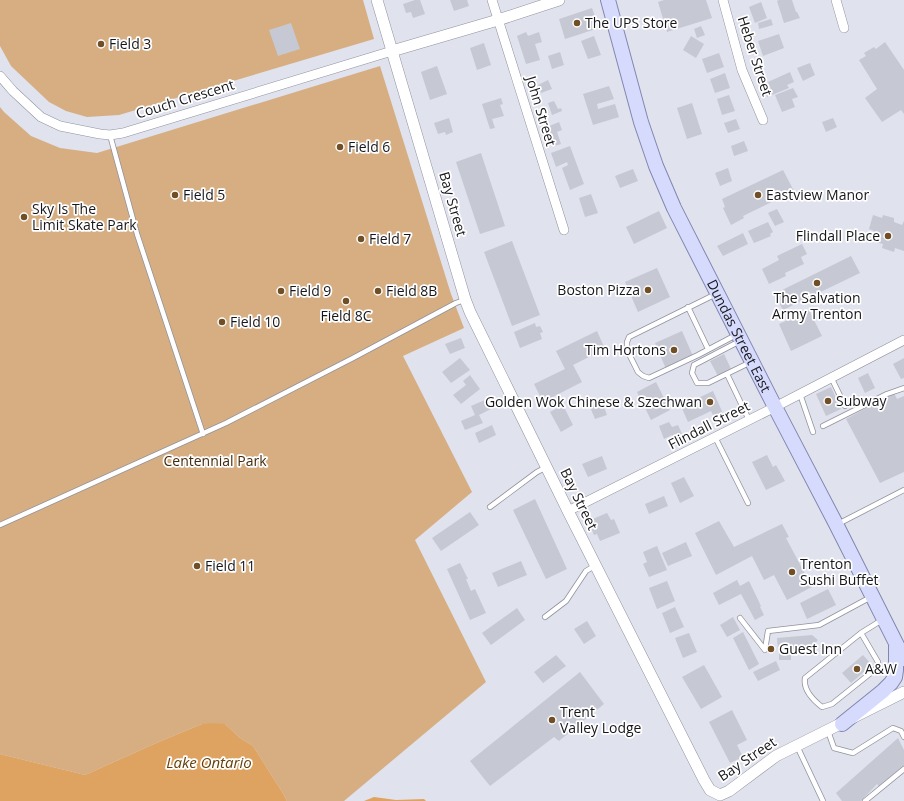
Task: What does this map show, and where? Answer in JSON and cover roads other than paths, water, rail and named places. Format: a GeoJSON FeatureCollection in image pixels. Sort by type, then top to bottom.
{"type":"FeatureCollection","features":[{"type":"Feature","properties":{"kind":"main road","name":"Dundas Street East"},"geometry":{"type":"LineString","coordinates":[[608,0],[641,122],[656,166],[674,208],[904,659]]}},
{"type":"Feature","properties":{"kind":"main road"},"geometry":{"type":"LineString","coordinates":[[842,724],[891,683],[896,670],[896,642]]}},
{"type":"Feature","properties":{"kind":"street","name":"Bay Street"},"geometry":{"type":"LineString","coordinates":[[377,0],[465,299],[568,511],[710,790],[721,798],[776,756],[904,692]]}},
{"type":"Feature","properties":{"kind":"street","name":"John Street"},"geometry":{"type":"LineString","coordinates":[[492,0],[564,230]]}},
{"type":"Feature","properties":{"kind":"street"},"geometry":{"type":"LineString","coordinates":[[392,51],[498,20],[559,0]]}},
{"type":"Feature","properties":{"kind":"street","name":"Heber Street"},"geometry":{"type":"LineString","coordinates":[[723,0],[742,70],[763,120]]}},
{"type":"Feature","properties":{"kind":"street"},"geometry":{"type":"LineString","coordinates":[[836,0],[844,28]]}},
{"type":"Feature","properties":{"kind":"street","name":"Couch Crescent"},"geometry":{"type":"LineString","coordinates":[[0,76],[13,91],[41,117],[60,126],[110,135],[392,51]]}},
{"type":"Feature","properties":{"kind":"street","name":"Flindall Street"},"geometry":{"type":"LineString","coordinates":[[568,511],[775,407],[904,340]]}},
{"type":"Feature","properties":{"kind":"lane"},"geometry":{"type":"LineString","coordinates":[[110,135],[137,234],[203,434]]}},
{"type":"Feature","properties":{"kind":"lane"},"geometry":{"type":"LineString","coordinates":[[718,293],[629,337],[627,342],[627,350],[638,372],[649,378],[708,349],[740,337]]}},
{"type":"Feature","properties":{"kind":"lane"},"geometry":{"type":"LineString","coordinates":[[0,526],[226,423],[465,299]]}},
{"type":"Feature","properties":{"kind":"lane"},"geometry":{"type":"LineString","coordinates":[[688,308],[708,349]]}},
{"type":"Feature","properties":{"kind":"lane"},"geometry":{"type":"LineString","coordinates":[[740,337],[694,365],[692,373],[697,383],[708,383],[752,362]]}},
{"type":"Feature","properties":{"kind":"lane"},"geometry":{"type":"LineString","coordinates":[[727,374],[749,420]]}},
{"type":"Feature","properties":{"kind":"lane"},"geometry":{"type":"LineString","coordinates":[[832,377],[845,406]]}},
{"type":"Feature","properties":{"kind":"lane"},"geometry":{"type":"LineString","coordinates":[[823,426],[887,394],[904,388]]}},
{"type":"Feature","properties":{"kind":"lane"},"geometry":{"type":"LineString","coordinates":[[800,394],[813,432]]}},
{"type":"Feature","properties":{"kind":"lane"},"geometry":{"type":"LineString","coordinates":[[716,437],[748,503]]}},
{"type":"Feature","properties":{"kind":"lane"},"geometry":{"type":"LineString","coordinates":[[490,506],[537,472],[547,467]]}},
{"type":"Feature","properties":{"kind":"lane"},"geometry":{"type":"LineString","coordinates":[[836,524],[904,490]]}},
{"type":"Feature","properties":{"kind":"lane"},"geometry":{"type":"LineString","coordinates":[[545,617],[566,601],[586,571],[596,565]]}},
{"type":"Feature","properties":{"kind":"lane"},"geometry":{"type":"LineString","coordinates":[[740,618],[765,650],[768,631],[819,625],[872,596]]}},
{"type":"Feature","properties":{"kind":"lane"},"geometry":{"type":"LineString","coordinates":[[861,633],[876,659],[878,665],[877,668],[832,704],[822,707],[814,701],[807,690],[804,684],[805,678],[861,633],[884,620]]}},
{"type":"Feature","properties":{"kind":"lane"},"geometry":{"type":"LineString","coordinates":[[828,730],[834,748],[853,753],[893,728],[901,731],[904,737]]}},
{"type":"Feature","properties":{"kind":"lane"},"geometry":{"type":"LineString","coordinates":[[797,746],[822,801]]}},
{"type":"Feature","properties":{"kind":"lane"},"geometry":{"type":"LineString","coordinates":[[865,801],[904,769]]}},
{"type":"Feature","properties":{"kind":"water","name":"Lake Ontario"},"geometry":{"type":"Polygon","coordinates":[[[202,724],[225,724],[240,738],[253,746],[287,801],[0,801],[0,754],[85,775],[202,724]]]}},
{"type":"Feature","properties":{"kind":"water"},"geometry":{"type":"Polygon","coordinates":[[[374,797],[396,800],[424,799],[426,801],[364,801],[374,797]]]}},
{"type":"Feature","properties":{"kind":"place","name":"The UPS Store"},"geometry":{"type":"Point","coordinates":[577,23]}},
{"type":"Feature","properties":{"kind":"place","name":"Field 3"},"geometry":{"type":"Point","coordinates":[101,44]}},
{"type":"Feature","properties":{"kind":"place","name":"Field 6"},"geometry":{"type":"Point","coordinates":[340,147]}},
{"type":"Feature","properties":{"kind":"place","name":"Field 5"},"geometry":{"type":"Point","coordinates":[175,195]}},
{"type":"Feature","properties":{"kind":"place","name":"Eastview Manor"},"geometry":{"type":"Point","coordinates":[758,195]}},
{"type":"Feature","properties":{"kind":"place","name":"Sky Is The Limit Skate Park"},"geometry":{"type":"Point","coordinates":[24,217]}},
{"type":"Feature","properties":{"kind":"place","name":"Flindall Place"},"geometry":{"type":"Point","coordinates":[888,236]}},
{"type":"Feature","properties":{"kind":"place","name":"Field 7"},"geometry":{"type":"Point","coordinates":[361,239]}},
{"type":"Feature","properties":{"kind":"place","name":"The Salvation Army Trenton"},"geometry":{"type":"Point","coordinates":[817,283]}},
{"type":"Feature","properties":{"kind":"place","name":"Boston Pizza"},"geometry":{"type":"Point","coordinates":[648,290]}},
{"type":"Feature","properties":{"kind":"place","name":"Field 9"},"geometry":{"type":"Point","coordinates":[281,291]}},
{"type":"Feature","properties":{"kind":"place","name":"Field 8B"},"geometry":{"type":"Point","coordinates":[378,291]}},
{"type":"Feature","properties":{"kind":"place","name":"Field 8C"},"geometry":{"type":"Point","coordinates":[346,301]}},
{"type":"Feature","properties":{"kind":"place","name":"Field 10"},"geometry":{"type":"Point","coordinates":[222,322]}},
{"type":"Feature","properties":{"kind":"place","name":"Tim Hortons"},"geometry":{"type":"Point","coordinates":[674,350]}},
{"type":"Feature","properties":{"kind":"place","name":"Subway"},"geometry":{"type":"Point","coordinates":[828,401]}},
{"type":"Feature","properties":{"kind":"place","name":"Golden Wok Chinese & Szechwan"},"geometry":{"type":"Point","coordinates":[710,402]}},
{"type":"Feature","properties":{"kind":"place","name":"Field 11"},"geometry":{"type":"Point","coordinates":[197,566]}},
{"type":"Feature","properties":{"kind":"place","name":"Trenton Sushi Buffet"},"geometry":{"type":"Point","coordinates":[792,572]}},
{"type":"Feature","properties":{"kind":"place","name":"Guest Inn"},"geometry":{"type":"Point","coordinates":[771,649]}},
{"type":"Feature","properties":{"kind":"place","name":"A&W"},"geometry":{"type":"Point","coordinates":[857,669]}},
{"type":"Feature","properties":{"kind":"place","name":"Trent Valley Lodge"},"geometry":{"type":"Point","coordinates":[552,720]}},
{"type":"Feature","properties":{"kind":"park label","name":"Centennial Park"},"geometry":{"type":"Point","coordinates":[215,461]}}]}
